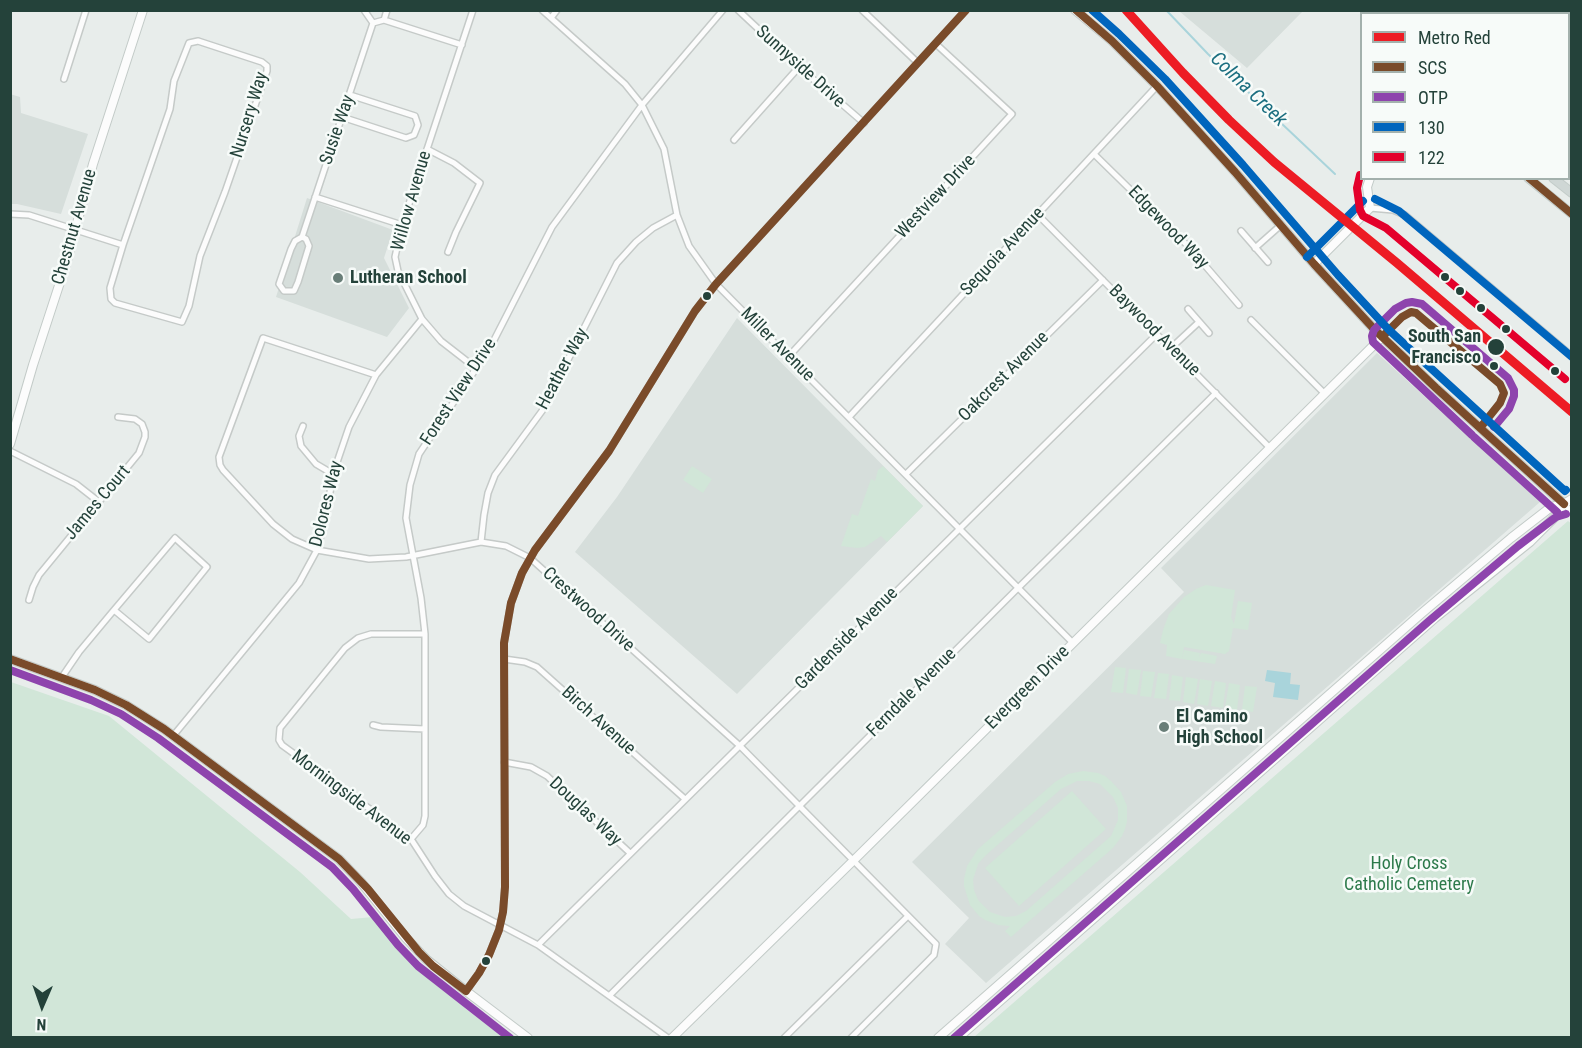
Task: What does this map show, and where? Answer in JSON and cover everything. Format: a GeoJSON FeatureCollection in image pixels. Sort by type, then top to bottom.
{"type":"FeatureCollection","features":[{"type":"Feature","properties":{"kind":"main road"},"geometry":{"type":"LineString","coordinates":[[1530,180],[1572,214]]}},
{"type":"Feature","properties":{"kind":"main road"},"geometry":{"type":"LineString","coordinates":[[1556,180],[1572,193]]}},
{"type":"Feature","properties":{"kind":"street"},"geometry":{"type":"LineString","coordinates":[[64,79],[86,10]]}},
{"type":"Feature","properties":{"kind":"street","name":"Chestnut Avenue"},"geometry":{"type":"LineString","coordinates":[[10,444],[66,264],[93,164],[142,10]]}},
{"type":"Feature","properties":{"kind":"street"},"geometry":{"type":"LineString","coordinates":[[364,10],[373,23],[384,20],[462,45]]}},
{"type":"Feature","properties":{"kind":"street"},"geometry":{"type":"LineString","coordinates":[[384,20],[387,10]]}},
{"type":"Feature","properties":{"kind":"street","name":"Willow Avenue"},"geometry":{"type":"LineString","coordinates":[[474,10],[402,225],[395,257],[397,268],[422,319],[441,341],[477,369]]}},
{"type":"Feature","properties":{"kind":"street","name":"Miller Avenue"},"geometry":{"type":"LineString","coordinates":[[542,10],[625,84],[642,105],[664,149],[676,215],[689,246],[716,284],[1073,643]]}},
{"type":"Feature","properties":{"kind":"street"},"geometry":{"type":"LineString","coordinates":[[551,18],[557,10]]}},
{"type":"Feature","properties":{"kind":"street","name":"Forest View Drive"},"geometry":{"type":"LineString","coordinates":[[411,839],[423,825],[425,816],[425,634],[421,598],[406,518],[410,485],[419,454],[491,346],[552,227],[642,105],[723,10]]}},
{"type":"Feature","properties":{"kind":"street","name":"Sunnyside Drive"},"geometry":{"type":"LineString","coordinates":[[738,10],[864,123]]}},
{"type":"Feature","properties":{"kind":"street"},"geometry":{"type":"LineString","coordinates":[[862,10],[918,63]]}},
{"type":"Feature","properties":{"kind":"street"},"geometry":{"type":"LineString","coordinates":[[466,992],[486,961],[500,925],[504,895],[505,636],[511,603],[530,558],[603,460],[695,311],[716,284],[966,10]]}},
{"type":"Feature","properties":{"kind":"street"},"geometry":{"type":"LineString","coordinates":[[1075,10],[1112,41],[1157,86],[1314,264],[1382,337],[1572,512]]}},
{"type":"Feature","properties":{"kind":"street","name":"Susie Way"},"geometry":{"type":"LineString","coordinates":[[302,237],[306,239],[309,246],[298,282],[294,291],[284,291],[279,284],[291,249],[295,241],[302,237],[373,23]]}},
{"type":"Feature","properties":{"kind":"street","name":"Nursery Way"},"geometry":{"type":"LineString","coordinates":[[198,41],[264,63],[267,66],[266,75],[200,256],[189,306],[182,322],[115,303],[111,299],[110,288],[123,245],[170,108],[174,81],[189,43],[198,41]]}},
{"type":"Feature","properties":{"kind":"street","name":"Westview Drive"},"geometry":{"type":"LineString","coordinates":[[789,356],[1012,114],[936,44]]}},
{"type":"Feature","properties":{"kind":"street"},"geometry":{"type":"LineString","coordinates":[[734,140],[799,67]]}},
{"type":"Feature","properties":{"kind":"street","name":"Sequoia Avenue"},"geometry":{"type":"LineString","coordinates":[[849,417],[1157,86]]}},
{"type":"Feature","properties":{"kind":"street"},"geometry":{"type":"LineString","coordinates":[[342,117],[406,138],[414,135],[418,125],[415,116],[350,95]]}},
{"type":"Feature","properties":{"kind":"street"},"geometry":{"type":"LineString","coordinates":[[427,150],[454,163],[480,183],[448,252]]}},
{"type":"Feature","properties":{"kind":"street","name":"Edgewood Way"},"geometry":{"type":"LineString","coordinates":[[1094,154],[1190,248],[1239,305]]}},
{"type":"Feature","properties":{"kind":"street"},"geometry":{"type":"LineString","coordinates":[[1369,180],[1367,188],[1370,208]]}},
{"type":"Feature","properties":{"kind":"street"},"geometry":{"type":"LineString","coordinates":[[315,197],[402,225]]}},
{"type":"Feature","properties":{"kind":"street"},"geometry":{"type":"LineString","coordinates":[[1314,264],[1370,208],[1393,210],[1405,215],[1572,356]]}},
{"type":"Feature","properties":{"kind":"street"},"geometry":{"type":"LineString","coordinates":[[10,214],[29,215],[123,245]]}},
{"type":"Feature","properties":{"kind":"street","name":"Baywood Avenue"},"geometry":{"type":"LineString","coordinates":[[1038,214],[1269,447]]}},
{"type":"Feature","properties":{"kind":"street","name":"Heather Way"},"geometry":{"type":"LineString","coordinates":[[481,542],[488,493],[495,475],[542,411],[617,263],[636,242],[653,228],[676,215]]}},
{"type":"Feature","properties":{"kind":"street"},"geometry":{"type":"LineString","coordinates":[[1255,248],[1281,225]]}},
{"type":"Feature","properties":{"kind":"street"},"geometry":{"type":"LineString","coordinates":[[1241,231],[1268,262]]}},
{"type":"Feature","properties":{"kind":"street","name":"Oakcrest Avenue"},"geometry":{"type":"LineString","coordinates":[[906,474],[1103,280]]}},
{"type":"Feature","properties":{"kind":"street"},"geometry":{"type":"LineString","coordinates":[[1188,309],[1209,333]]}},
{"type":"Feature","properties":{"kind":"street","name":"Dolores Way"},"geometry":{"type":"LineString","coordinates":[[173,736],[298,583],[317,550],[326,517],[333,474],[349,427],[376,375],[422,319]]}},
{"type":"Feature","properties":{"kind":"street"},"geometry":{"type":"LineString","coordinates":[[1251,320],[1324,393]]}},
{"type":"Feature","properties":{"kind":"street"},"geometry":{"type":"LineString","coordinates":[[1171,348],[1199,322]]}},
{"type":"Feature","properties":{"kind":"street","name":"Gardenside Avenue"},"geometry":{"type":"LineString","coordinates":[[538,945],[1157,334]]}},
{"type":"Feature","properties":{"kind":"street","name":"Evergreen Drive"},"geometry":{"type":"LineString","coordinates":[[672,1038],[1382,337]]}},
{"type":"Feature","properties":{"kind":"street","name":"Crestwood Drive"},"geometry":{"type":"LineString","coordinates":[[376,375],[263,338],[219,457],[220,465],[273,524],[292,539],[317,550],[369,559],[414,557],[481,542],[506,546],[530,558],[740,746],[936,945],[934,955],[851,1038]]}},
{"type":"Feature","properties":{"kind":"street","name":"Ferndale Avenue"},"geometry":{"type":"LineString","coordinates":[[610,995],[1216,393]]}},
{"type":"Feature","properties":{"kind":"street","name":"James Court"},"geometry":{"type":"LineString","coordinates":[[29,600],[39,575],[135,458],[145,437],[144,428],[139,421],[118,417]]}},
{"type":"Feature","properties":{"kind":"street"},"geometry":{"type":"LineString","coordinates":[[303,426],[300,436],[301,446],[316,464],[333,474]]}},
{"type":"Feature","properties":{"kind":"street"},"geometry":{"type":"LineString","coordinates":[[10,451],[76,484],[99,502]]}},
{"type":"Feature","properties":{"kind":"street"},"geometry":{"type":"LineString","coordinates":[[938,1038],[1511,537],[1551,507],[1564,504],[1572,499]]}},
{"type":"Feature","properties":{"kind":"street"},"geometry":{"type":"LineString","coordinates":[[958,1038],[1435,618],[1530,542],[1557,515],[1564,504]]}},
{"type":"Feature","properties":{"kind":"street"},"geometry":{"type":"LineString","coordinates":[[62,677],[78,652],[175,538],[207,567],[149,639],[114,610]]}},
{"type":"Feature","properties":{"kind":"street","name":"Morningside Avenue"},"geometry":{"type":"LineString","coordinates":[[425,634],[370,634],[358,638],[345,648],[280,728],[279,740],[282,745],[411,839],[449,894],[464,906],[538,945],[668,1038]]}},
{"type":"Feature","properties":{"kind":"street"},"geometry":{"type":"LineString","coordinates":[[10,659],[62,677],[116,700],[145,716],[173,736],[339,859],[368,889],[433,966],[528,1038]]}},
{"type":"Feature","properties":{"kind":"street","name":"Birch Avenue"},"geometry":{"type":"LineString","coordinates":[[504,659],[525,662],[537,667],[685,799]]}},
{"type":"Feature","properties":{"kind":"street"},"geometry":{"type":"LineString","coordinates":[[373,725],[381,728],[425,729]]}},
{"type":"Feature","properties":{"kind":"street","name":"Douglas Way"},"geometry":{"type":"LineString","coordinates":[[504,762],[531,767],[547,776],[630,853]]}},
{"type":"Feature","properties":{"kind":"street"},"geometry":{"type":"LineString","coordinates":[[784,1038],[908,916]]}},
{"type":"Feature","properties":{"kind":"shaded area"},"geometry":{"type":"Polygon","coordinates":[[[1179,11],[1303,11],[1247,68],[1179,11]]]}},
{"type":"Feature","properties":{"kind":"shaded area"},"geometry":{"type":"Polygon","coordinates":[[[10,94],[20,97],[21,113],[88,134],[61,214],[11,204],[10,94]]]}},
{"type":"Feature","properties":{"kind":"shaded area","name":"Lutheran School"},"geometry":{"type":"Polygon","coordinates":[[[307,198],[393,230],[384,258],[409,308],[387,337],[276,297],[307,198]]]}},
{"type":"Feature","properties":{"kind":"shaded area"},"geometry":{"type":"Polygon","coordinates":[[[737,318],[923,506],[737,694],[575,552],[617,497],[737,318]]]}},
{"type":"Feature","properties":{"kind":"shaded area","name":"El Camino High School"},"geometry":{"type":"Polygon","coordinates":[[[1377,353],[1540,502],[986,983],[945,944],[969,918],[912,862],[1184,592],[1161,568],[1377,353]]]}},
{"type":"Feature","properties":{"kind":"green space"},"geometry":{"type":"Polygon","coordinates":[[[692,466],[712,479],[703,493],[683,480],[692,466]]]}},
{"type":"Feature","properties":{"kind":"green space"},"geometry":{"type":"Polygon","coordinates":[[[883,466],[923,506],[887,542],[881,536],[865,547],[841,546],[852,514],[858,516],[871,479],[875,481],[878,470],[883,466]]]}},
{"type":"Feature","properties":{"kind":"green space","name":"Holy Cross Catholic Cemetery"},"geometry":{"type":"Polygon","coordinates":[[[1568,521],[1572,524],[1571,1037],[974,1037],[1568,521]]]}},
{"type":"Feature","properties":{"kind":"green space"},"geometry":{"type":"Polygon","coordinates":[[[1206,585],[1235,590],[1231,617],[1234,624],[1238,601],[1252,603],[1248,630],[1233,628],[1229,651],[1225,654],[1184,647],[1182,659],[1166,656],[1167,645],[1160,643],[1169,614],[1184,597],[1206,585]]]}},
{"type":"Feature","properties":{"kind":"green space"},"geometry":{"type":"Polygon","coordinates":[[[1184,650],[1200,653],[1199,658],[1201,653],[1217,656],[1215,664],[1182,659],[1184,650]]]}},
{"type":"Feature","properties":{"kind":"green space"},"geometry":{"type":"Polygon","coordinates":[[[1115,667],[1126,668],[1123,693],[1111,692],[1115,667]]]}},
{"type":"Feature","properties":{"kind":"green space"},"geometry":{"type":"Polygon","coordinates":[[[1129,669],[1141,670],[1137,695],[1126,693],[1129,669]]]}},
{"type":"Feature","properties":{"kind":"green space"},"geometry":{"type":"Polygon","coordinates":[[[1143,671],[1155,672],[1151,697],[1140,696],[1143,671]]]}},
{"type":"Feature","properties":{"kind":"green space"},"geometry":{"type":"Polygon","coordinates":[[[1158,673],[1169,674],[1166,699],[1154,698],[1158,673]]]}},
{"type":"Feature","properties":{"kind":"green space"},"geometry":{"type":"Polygon","coordinates":[[[1172,675],[1183,677],[1180,701],[1169,700],[1172,675]]]}},
{"type":"Feature","properties":{"kind":"green space"},"geometry":{"type":"Polygon","coordinates":[[[1186,677],[1198,679],[1194,704],[1183,702],[1186,677]]]}},
{"type":"Feature","properties":{"kind":"green space"},"geometry":{"type":"Polygon","coordinates":[[[1200,679],[1212,681],[1208,706],[1197,704],[1200,679]]]}},
{"type":"Feature","properties":{"kind":"green space"},"geometry":{"type":"Polygon","coordinates":[[[1215,681],[1226,683],[1223,708],[1211,706],[1215,681]]]}},
{"type":"Feature","properties":{"kind":"green space"},"geometry":{"type":"Polygon","coordinates":[[[11,682],[109,716],[300,872],[351,919],[373,917],[406,958],[436,985],[503,1037],[11,1037],[11,682]]]}},
{"type":"Feature","properties":{"kind":"green space"},"geometry":{"type":"Polygon","coordinates":[[[1229,683],[1240,685],[1237,710],[1225,708],[1229,683]]]}},
{"type":"Feature","properties":{"kind":"green space"},"geometry":{"type":"Polygon","coordinates":[[[1245,686],[1257,687],[1253,712],[1242,710],[1245,686]]]}},
{"type":"Feature","properties":{"kind":"green space"},"geometry":{"type":"Polygon","coordinates":[[[1083,771],[1098,773],[1111,781],[1121,792],[1127,806],[1125,829],[1113,848],[1011,937],[1005,931],[1010,926],[998,925],[985,920],[970,905],[964,886],[967,866],[978,849],[1055,782],[1068,774],[1083,771]],[[1077,781],[1061,789],[978,864],[973,880],[974,890],[978,900],[990,912],[1005,917],[1016,916],[1026,911],[1111,836],[1118,820],[1118,808],[1113,797],[1100,784],[1077,781]]]}},
{"type":"Feature","properties":{"kind":"green space"},"geometry":{"type":"Polygon","coordinates":[[[1072,791],[1106,829],[1019,906],[985,868],[1072,791]]]}},
{"type":"Feature","properties":{"kind":"water"},"geometry":{"type":"Polygon","coordinates":[[[1267,670],[1291,673],[1290,684],[1300,685],[1298,700],[1273,697],[1275,683],[1265,681],[1267,670]]]}},
{"type":"Feature","properties":{"kind":"waterway","name":"Colma Creek"},"geometry":{"type":"LineString","coordinates":[[1166,10],[1208,54],[1335,174]]}},
{"type":"Feature","properties":{"kind":"metro line","name":"Red"},"geometry":{"type":"LineString","coordinates":[[1126,10],[1183,73],[1274,162],[1572,412]]}},
{"type":"Feature","properties":{"kind":"transit line","name":"SCS"},"geometry":{"type":"LineString","coordinates":[[466,991],[489,955],[503,912],[505,887],[504,643],[511,603],[522,573],[535,550],[609,451],[695,311],[716,284],[966,10]]}},
{"type":"Feature","properties":{"kind":"transit line","name":"SCS"},"geometry":{"type":"LineString","coordinates":[[1076,10],[1112,41],[1157,86],[1374,329],[1564,504]]}},
{"type":"Feature","properties":{"kind":"transit line","name":"130"},"geometry":{"type":"LineString","coordinates":[[1092,10],[1165,79],[1389,330],[1566,490]]}},
{"type":"Feature","properties":{"kind":"transit line","name":"122"},"geometry":{"type":"LineString","coordinates":[[1360,175],[1357,188],[1363,216],[1386,228],[1565,379]]}},
{"type":"Feature","properties":{"kind":"transit line","name":"SCS"},"geometry":{"type":"LineString","coordinates":[[1531,180],[1572,214]]}},
{"type":"Feature","properties":{"kind":"transit line","name":"130"},"geometry":{"type":"LineString","coordinates":[[1375,199],[1399,211],[1572,357]]}},
{"type":"Feature","properties":{"kind":"transit line","name":"130"},"geometry":{"type":"LineString","coordinates":[[1307,257],[1363,201]]}},
{"type":"Feature","properties":{"kind":"transit line","name":"OTP"},"geometry":{"type":"LineString","coordinates":[[1472,435],[1373,342],[1374,330],[1395,309],[1406,303],[1422,304],[1508,378],[1514,390],[1514,396],[1509,409],[1494,427]]}},
{"type":"Feature","properties":{"kind":"transit line","name":"SCS"},"geometry":{"type":"LineString","coordinates":[[1382,337],[1402,317],[1411,312],[1416,313],[1500,384],[1504,393],[1500,403],[1480,428]]}},
{"type":"Feature","properties":{"kind":"transit line","name":"OTP"},"geometry":{"type":"LineString","coordinates":[[1474,437],[1557,512]]}},
{"type":"Feature","properties":{"kind":"transit line","name":"OTP"},"geometry":{"type":"LineString","coordinates":[[954,1038],[1429,621],[1518,546],[1556,517],[1566,514]]}},
{"type":"Feature","properties":{"kind":"transit line","name":"SCS"},"geometry":{"type":"LineString","coordinates":[[10,659],[95,690],[126,705],[164,729],[339,859],[368,889],[419,952],[433,966],[466,991]]}},
{"type":"Feature","properties":{"kind":"transit line","name":"OTP"},"geometry":{"type":"LineString","coordinates":[[10,670],[91,700],[121,714],[158,738],[332,867],[418,966],[510,1038]]}},
{"type":"Feature","properties":{"kind":"place","name":"Lutheran School"},"geometry":{"type":"Point","coordinates":[338,278]}},
{"type":"Feature","properties":{"kind":"place","name":"South San Francisco"},"geometry":{"type":"Point","coordinates":[1496,347]}},
{"type":"Feature","properties":{"kind":"place","name":"El Camino High School"},"geometry":{"type":"Point","coordinates":[1164,727]}}]}
